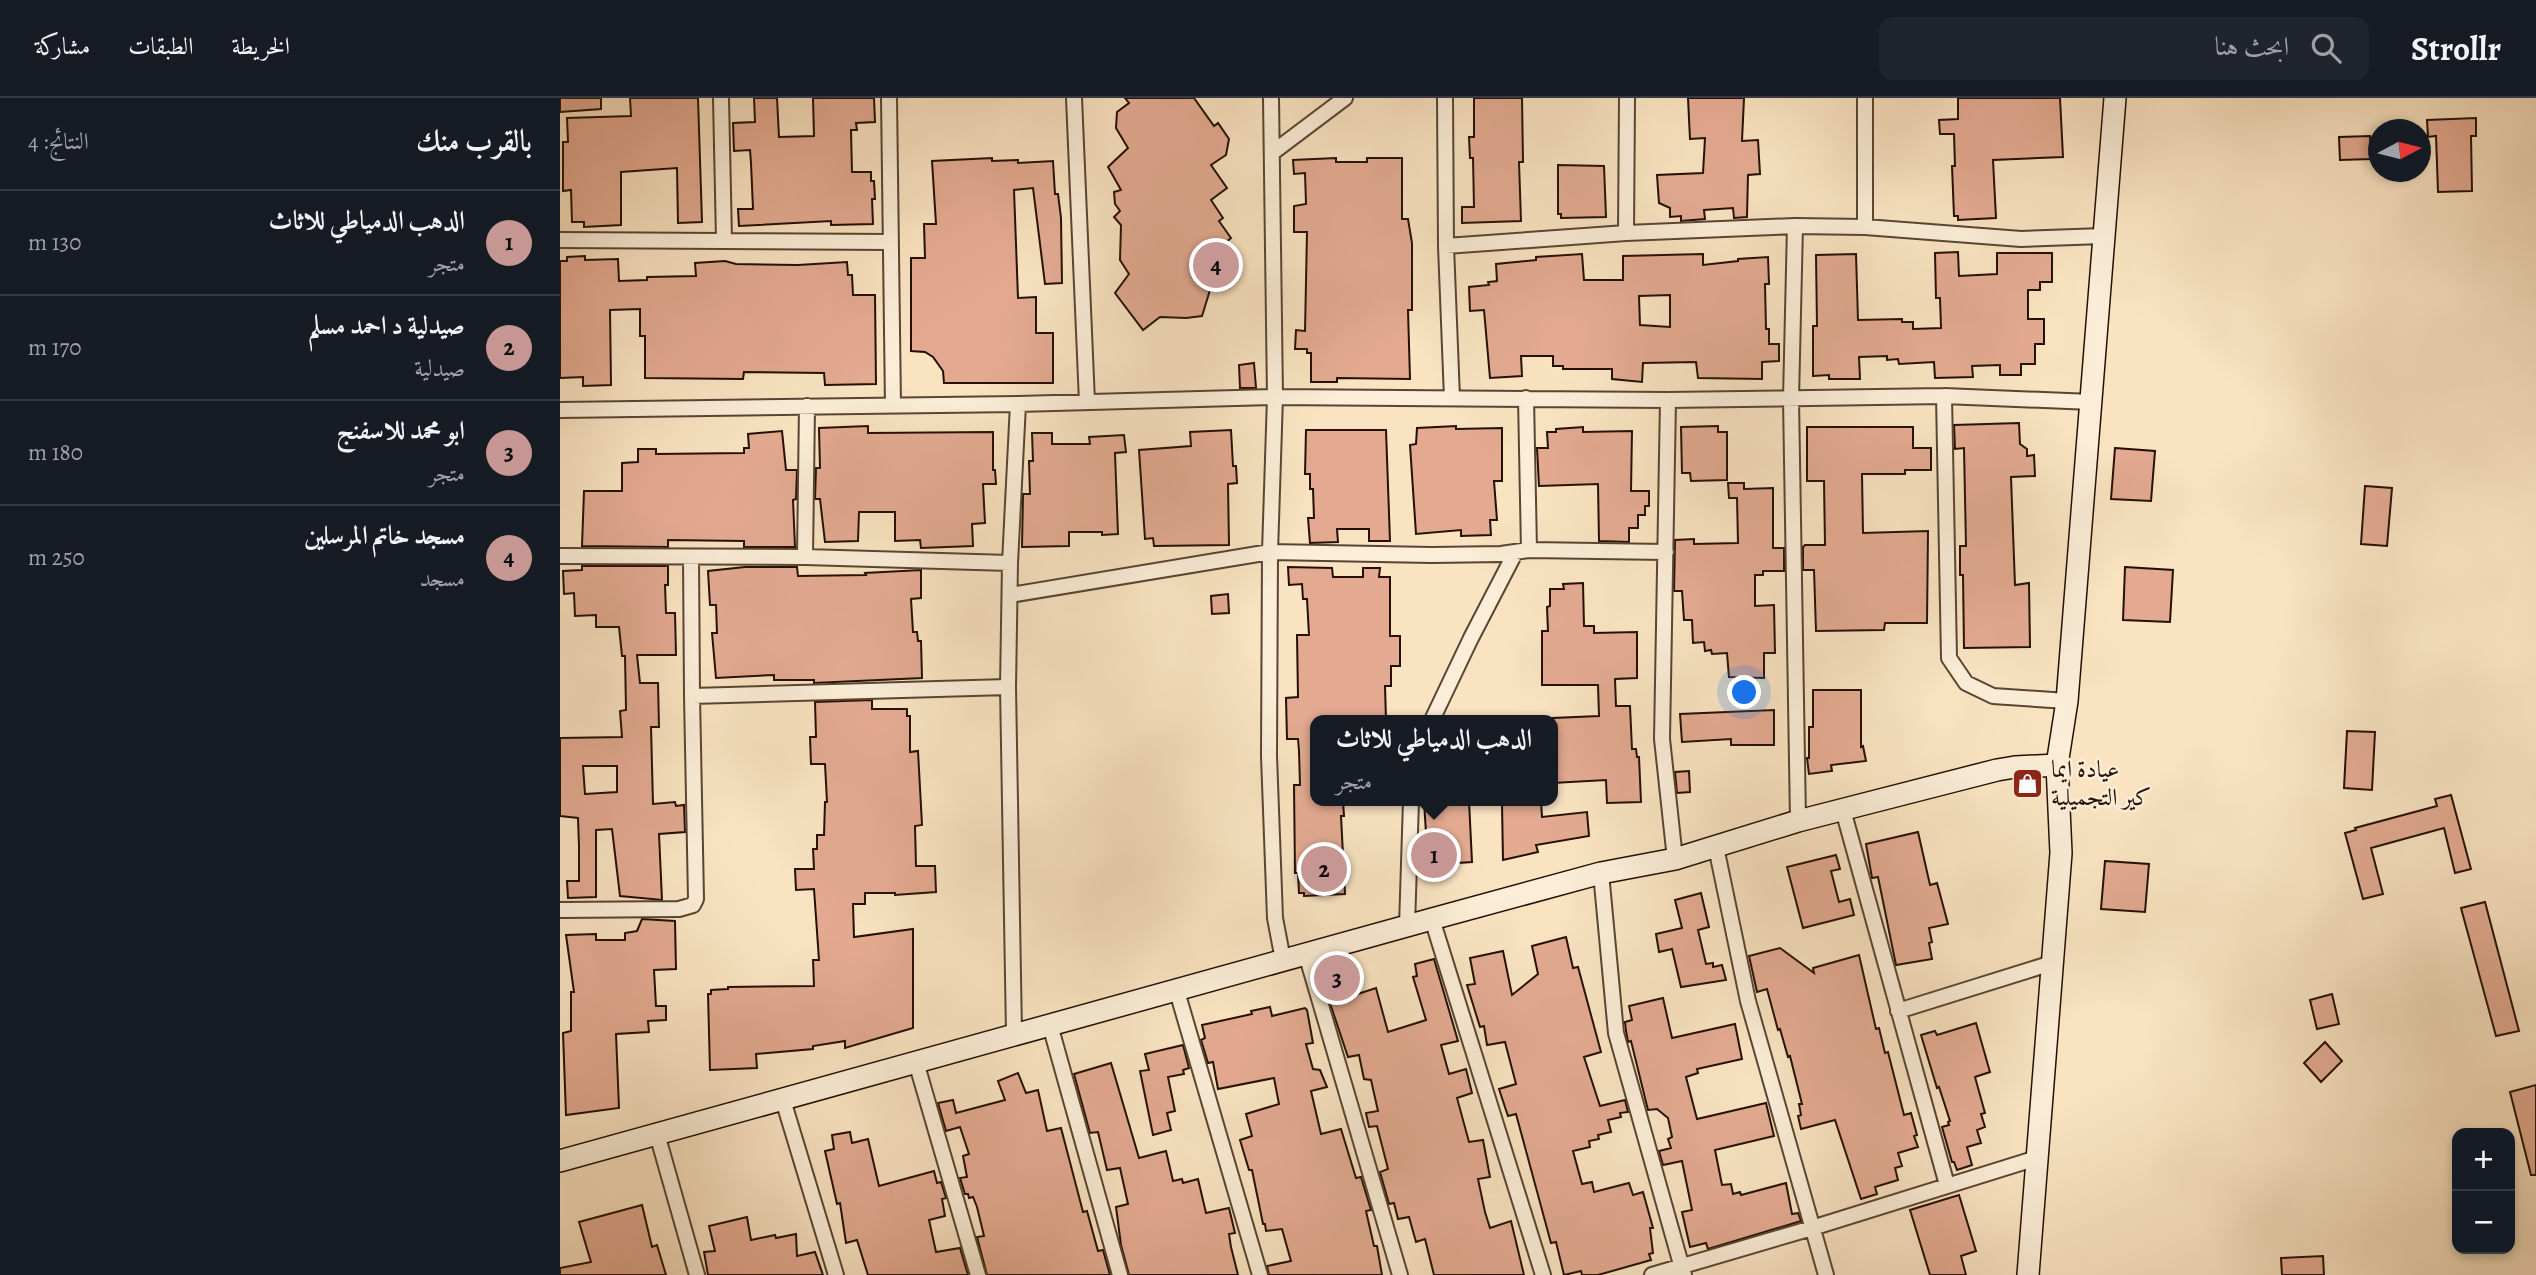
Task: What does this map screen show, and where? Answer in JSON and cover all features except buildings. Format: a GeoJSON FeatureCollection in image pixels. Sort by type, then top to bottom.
{"type":"FeatureCollection","features":[{"type":"Feature","properties":{"kind":"street"},"geometry":{"type":"LineString","coordinates":[[721,98],[724,240]]}},
{"type":"Feature","properties":{"kind":"street"},"geometry":{"type":"LineString","coordinates":[[889,98],[892,406]]}},
{"type":"Feature","properties":{"kind":"street"},"geometry":{"type":"LineString","coordinates":[[1074,98],[1087,402]]}},
{"type":"Feature","properties":{"kind":"street"},"geometry":{"type":"LineString","coordinates":[[1271,98],[1275,397],[1270,552],[1269,756],[1275,918],[1283,960]]}},
{"type":"Feature","properties":{"kind":"street"},"geometry":{"type":"LineString","coordinates":[[1272,153],[1345,98]]}},
{"type":"Feature","properties":{"kind":"street"},"geometry":{"type":"LineString","coordinates":[[1445,98],[1446,246],[1452,398]]}},
{"type":"Feature","properties":{"kind":"street"},"geometry":{"type":"LineString","coordinates":[[1626,98],[1626,233]]}},
{"type":"Feature","properties":{"kind":"street"},"geometry":{"type":"LineString","coordinates":[[1865,98],[1865,227]]}},
{"type":"Feature","properties":{"kind":"street"},"geometry":{"type":"LineString","coordinates":[[2028,1275],[2061,853],[2057,765],[2067,701],[2115,98]]}},
{"type":"Feature","properties":{"kind":"street"},"geometry":{"type":"LineString","coordinates":[[1446,246],[1626,233],[1795,226],[1865,227],[2021,239],[2103,236]]}},
{"type":"Feature","properties":{"kind":"street"},"geometry":{"type":"LineString","coordinates":[[1795,226],[1791,398],[1798,821]]}},
{"type":"Feature","properties":{"kind":"street"},"geometry":{"type":"LineString","coordinates":[[560,240],[891,242]]}},
{"type":"Feature","properties":{"kind":"street"},"geometry":{"type":"LineString","coordinates":[[560,410],[1018,404],[1275,397],[1668,400],[1944,396],[2092,402]]}},
{"type":"Feature","properties":{"kind":"street"},"geometry":{"type":"LineString","coordinates":[[1944,396],[1949,658],[1966,683],[1993,696],[2067,701]]}},
{"type":"Feature","properties":{"kind":"street"},"geometry":{"type":"LineString","coordinates":[[1435,715],[1465,649],[1522,552],[1526,398]]}},
{"type":"Feature","properties":{"kind":"street"},"geometry":{"type":"LineString","coordinates":[[1668,400],[1662,739],[1675,859]]}},
{"type":"Feature","properties":{"kind":"street"},"geometry":{"type":"LineString","coordinates":[[1014,1034],[1009,687],[1010,563],[1018,404]]}},
{"type":"Feature","properties":{"kind":"street"},"geometry":{"type":"LineString","coordinates":[[805,557],[807,406]]}},
{"type":"Feature","properties":{"kind":"street"},"geometry":{"type":"LineString","coordinates":[[1010,595],[1270,552],[1432,555],[1666,552]]}},
{"type":"Feature","properties":{"kind":"street"},"geometry":{"type":"LineString","coordinates":[[560,556],[805,557],[1010,563]]}},
{"type":"Feature","properties":{"kind":"street"},"geometry":{"type":"LineString","coordinates":[[560,910],[679,909],[693,905],[696,899],[691,557]]}},
{"type":"Feature","properties":{"kind":"street"},"geometry":{"type":"LineString","coordinates":[[692,696],[1009,687]]}},
{"type":"Feature","properties":{"kind":"street"},"geometry":{"type":"LineString","coordinates":[[560,1161],[1177,988],[1601,873],[1675,859],[1798,821],[2006,768],[2057,765]]}},
{"type":"Feature","properties":{"kind":"street"},"geometry":{"type":"LineString","coordinates":[[1407,926],[1411,806]]}},
{"type":"Feature","properties":{"kind":"street"},"geometry":{"type":"LineString","coordinates":[[1843,810],[1947,1185]]}},
{"type":"Feature","properties":{"kind":"street"},"geometry":{"type":"LineString","coordinates":[[1716,848],[1748,1001],[1826,1275]]}},
{"type":"Feature","properties":{"kind":"street"},"geometry":{"type":"LineString","coordinates":[[1601,873],[1616,1034],[1683,1270]]}},
{"type":"Feature","properties":{"kind":"street"},"geometry":{"type":"LineString","coordinates":[[1432,919],[1543,1275]]}},
{"type":"Feature","properties":{"kind":"street"},"geometry":{"type":"LineString","coordinates":[[1306,954],[1400,1275]]}},
{"type":"Feature","properties":{"kind":"street"},"geometry":{"type":"LineString","coordinates":[[1898,1011],[2052,963]]}},
{"type":"Feature","properties":{"kind":"street"},"geometry":{"type":"LineString","coordinates":[[1177,988],[1260,1275]]}},
{"type":"Feature","properties":{"kind":"street"},"geometry":{"type":"LineString","coordinates":[[1050,1025],[1120,1275]]}},
{"type":"Feature","properties":{"kind":"street"},"geometry":{"type":"LineString","coordinates":[[916,1062],[978,1275]]}},
{"type":"Feature","properties":{"kind":"street"},"geometry":{"type":"LineString","coordinates":[[783,1100],[836,1275]]}},
{"type":"Feature","properties":{"kind":"street"},"geometry":{"type":"LineString","coordinates":[[657,1134],[697,1275]]}},
{"type":"Feature","properties":{"kind":"street"},"geometry":{"type":"LineString","coordinates":[[1651,1275],[1683,1270],[2037,1158]]}},
{"type":"Feature","properties":{"kind":"place","name":"مسجد خاتم المرسلين"},"geometry":{"type":"Point","coordinates":[1216,265]}},
{"type":"Feature","properties":{"kind":"place","name":"عيادة ايما كير التجميلية"},"geometry":{"type":"Point","coordinates":[2028,783]}},
{"type":"Feature","properties":{"kind":"place","name":"الدهب الدمياطي للاثاث"},"geometry":{"type":"Point","coordinates":[1434,855]}},
{"type":"Feature","properties":{"kind":"place","name":"صيدلية د احمد مسلم"},"geometry":{"type":"Point","coordinates":[1324,869]}},
{"type":"Feature","properties":{"kind":"place","name":"ابو محمد للاسفنج"},"geometry":{"type":"Point","coordinates":[1337,978]}}]}
